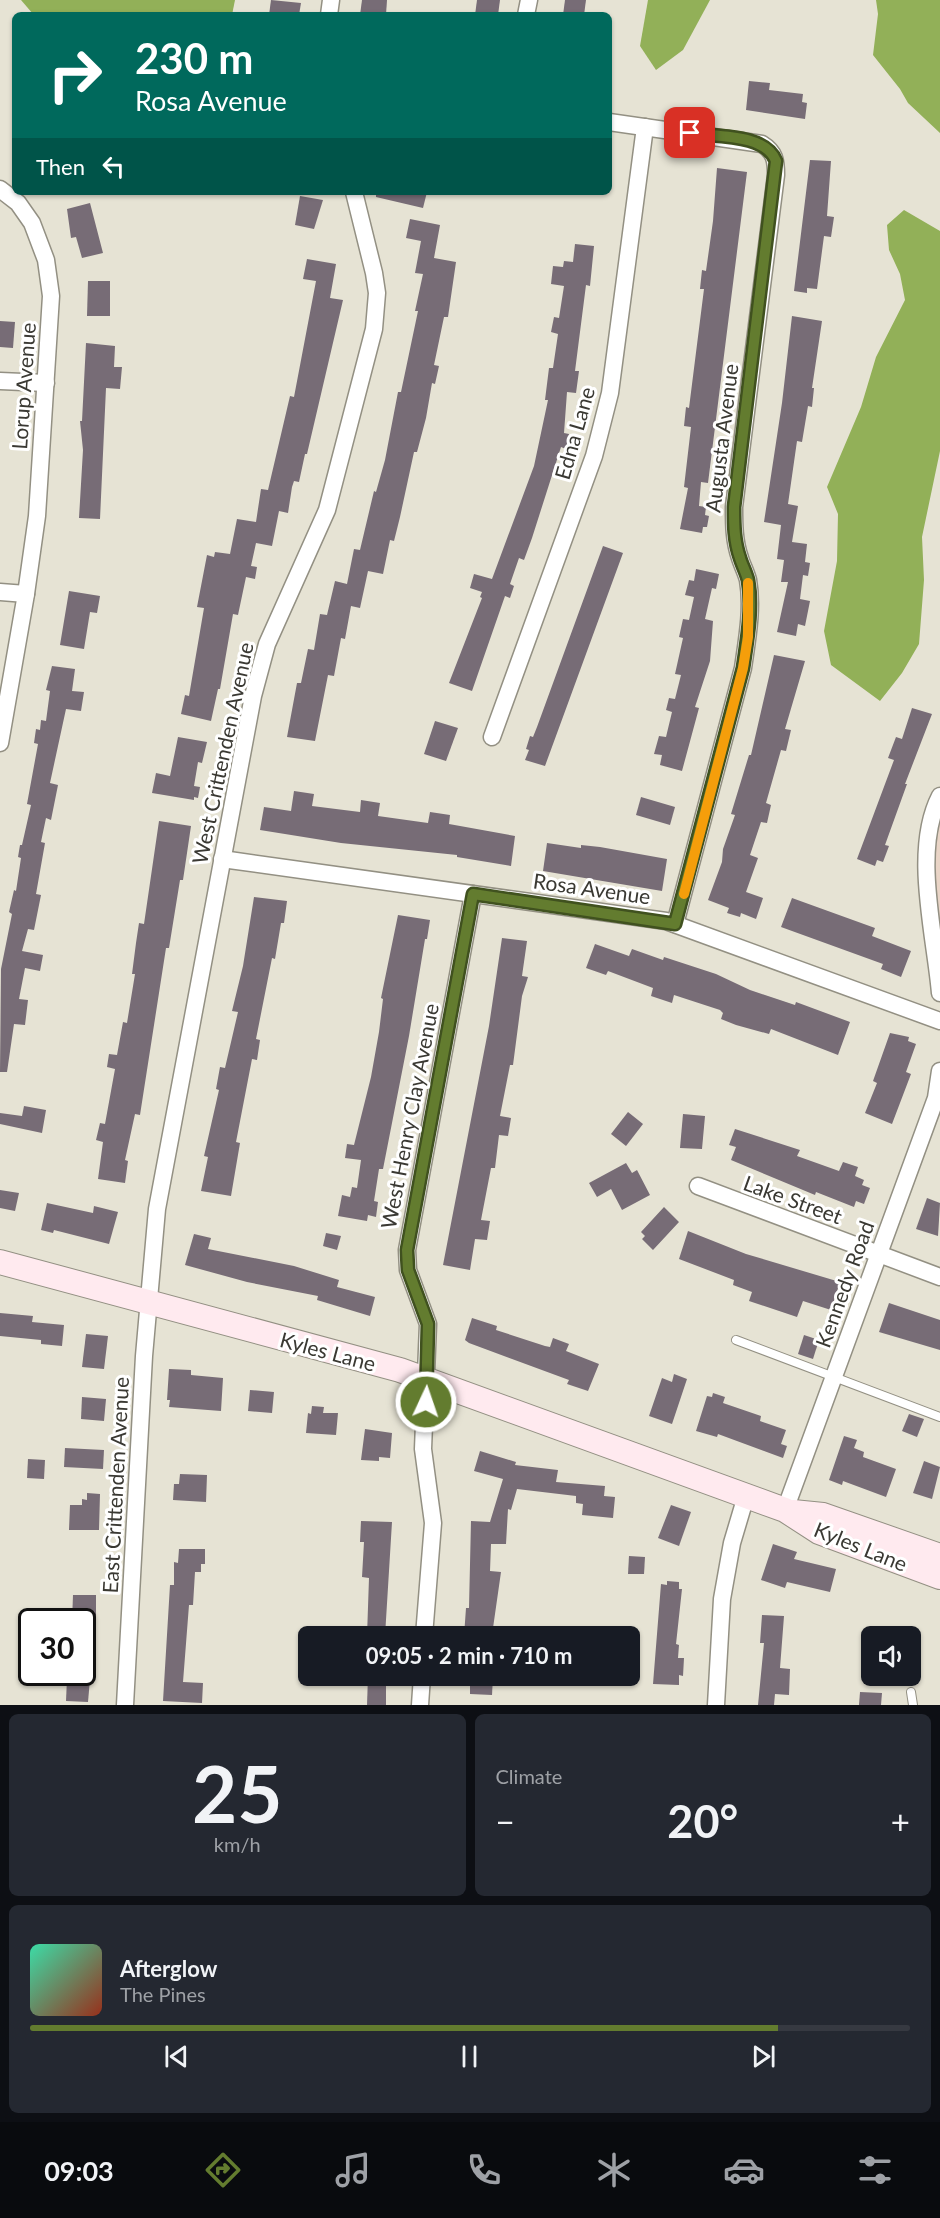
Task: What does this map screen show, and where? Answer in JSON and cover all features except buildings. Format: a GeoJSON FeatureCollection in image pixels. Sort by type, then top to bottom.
{"type":"FeatureCollection","features":[{"type":"Feature","properties":{"kind":"main road","name":"Kyles Lane"},"geometry":{"type":"LineString","coordinates":[[0,1262],[400,1370],[785,1510],[823,1515],[940,1556]]}},
{"type":"Feature","properties":{"kind":"main road","name":"Kyles Lane"},"geometry":{"type":"LineString","coordinates":[[785,1510],[819,1532],[940,1577]]}},
{"type":"Feature","properties":{"kind":"street","name":"Augusta Avenue"},"geometry":{"type":"LineString","coordinates":[[612,122],[762,144],[773,153],[776,161],[734,507],[737,547],[747,578],[748,637],[740,680],[675,924]]}},
{"type":"Feature","properties":{"kind":"street","name":"Edna Lane"},"geometry":{"type":"LineString","coordinates":[[492,737],[594,456],[610,393],[645,127]]}},
{"type":"Feature","properties":{"kind":"street","name":"Lorup Avenue"},"geometry":{"type":"LineString","coordinates":[[0,189],[18,203],[32,223],[46,260],[51,296],[36,516],[26,594],[0,743]]}},
{"type":"Feature","properties":{"kind":"street","name":"West Crittenden Avenue"},"geometry":{"type":"LineString","coordinates":[[150,1303],[157,1209],[253,696],[267,644],[286,597],[327,510],[374,328],[377,293],[355,195]]}},
{"type":"Feature","properties":{"kind":"street"},"geometry":{"type":"LineString","coordinates":[[0,381],[46,383]]}},
{"type":"Feature","properties":{"kind":"street"},"geometry":{"type":"LineString","coordinates":[[0,592],[26,594]]}},
{"type":"Feature","properties":{"kind":"street"},"geometry":{"type":"LineString","coordinates":[[940,795],[929,829],[927,881],[940,993]]}},
{"type":"Feature","properties":{"kind":"street","name":"Rosa Avenue"},"geometry":{"type":"LineString","coordinates":[[222,859],[675,924],[940,1021]]}},
{"type":"Feature","properties":{"kind":"street","name":"West Henry Clay Avenue"},"geometry":{"type":"LineString","coordinates":[[425,1626],[433,1523],[423,1449],[428,1381],[428,1324],[408,1270],[407,1250],[473,894]]}},
{"type":"Feature","properties":{"kind":"street","name":"Kennedy Road"},"geometry":{"type":"LineString","coordinates":[[785,1510],[936,1098],[940,1071]]}},
{"type":"Feature","properties":{"kind":"street","name":"Lake Street"},"geometry":{"type":"LineString","coordinates":[[698,1186],[940,1277]]}},
{"type":"Feature","properties":{"kind":"street","name":"East Crittenden Avenue"},"geometry":{"type":"LineString","coordinates":[[125,1705],[150,1303]]}},
{"type":"Feature","properties":{"kind":"street"},"geometry":{"type":"LineString","coordinates":[[716,1705],[722,1599],[732,1543],[746,1496]]}},
{"type":"Feature","properties":{"kind":"street"},"geometry":{"type":"LineString","coordinates":[[420,1705],[421,1686]]}},
{"type":"Feature","properties":{"kind":"lane"},"geometry":{"type":"LineString","coordinates":[[736,1340],[940,1417]]}},
{"type":"Feature","properties":{"kind":"lane"},"geometry":{"type":"LineString","coordinates":[[911,1692],[913,1705]]}},
{"type":"Feature","properties":{"kind":"shaded area"},"geometry":{"type":"Polygon","coordinates":[[[940,796],[940,966],[927,881],[940,796]]]}},
{"type":"Feature","properties":{"kind":"green space"},"geometry":{"type":"Polygon","coordinates":[[[21,0],[235,0],[233,12],[31,12],[21,0]]]}},
{"type":"Feature","properties":{"kind":"green space"},"geometry":{"type":"Polygon","coordinates":[[[648,0],[710,0],[683,50],[656,70],[640,46],[648,0]]]}},
{"type":"Feature","properties":{"kind":"green space"},"geometry":{"type":"Polygon","coordinates":[[[876,0],[940,0],[940,133],[908,103],[873,55],[878,14],[876,0]]]}},
{"type":"Feature","properties":{"kind":"green space"},"geometry":{"type":"Polygon","coordinates":[[[904,210],[940,231],[940,451],[922,537],[924,580],[919,644],[902,673],[880,701],[831,665],[824,631],[837,561],[838,514],[827,487],[861,407],[876,357],[905,300],[900,274],[889,250],[887,225],[904,210]]]}},
{"type":"Feature","properties":{"kind":"slow traffic"},"geometry":{"type":"LineString","coordinates":[[684,894],[743,668],[748,637],[748,583]]}},
{"type":"Feature","properties":{"kind":"route"},"geometry":{"type":"LineString","coordinates":[[426,1402],[428,1324],[408,1270],[407,1250],[473,894],[675,924],[743,668],[748,637],[749,596],[747,578],[739,556],[734,527],[734,507],[776,161],[773,153],[762,144],[690,133]]}}]}
